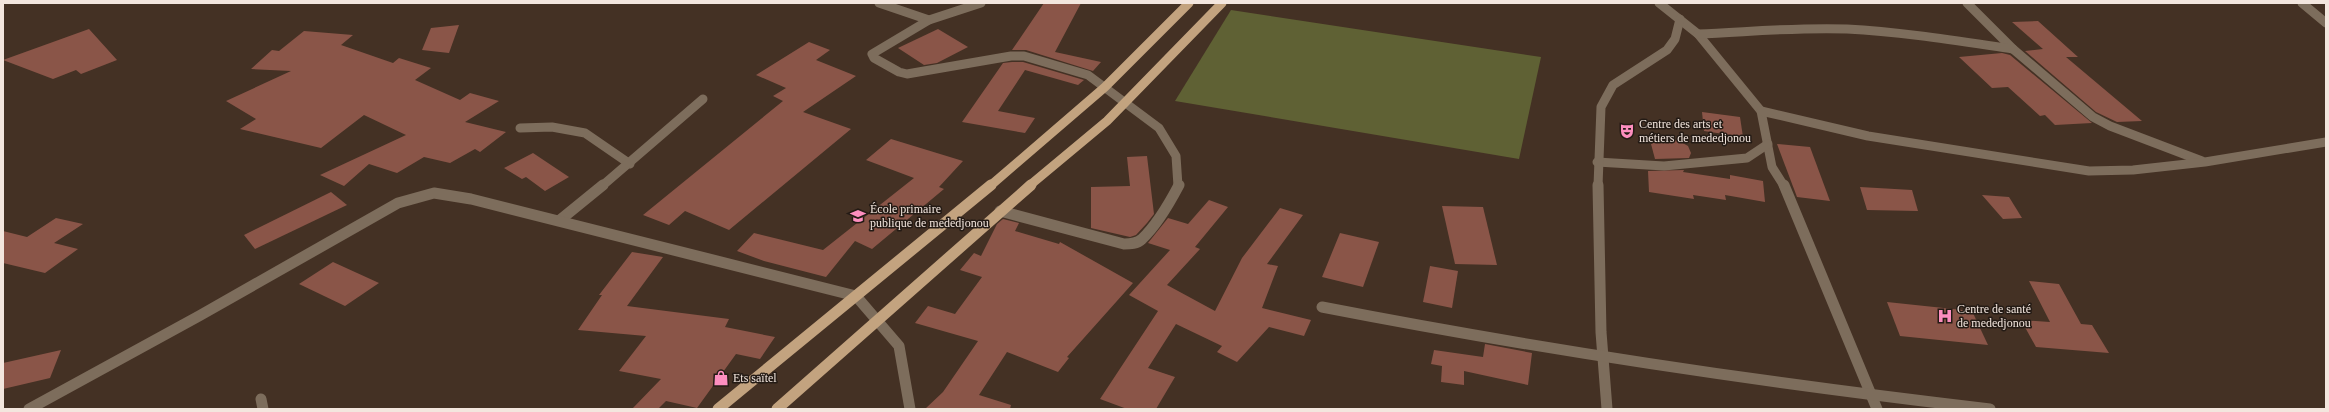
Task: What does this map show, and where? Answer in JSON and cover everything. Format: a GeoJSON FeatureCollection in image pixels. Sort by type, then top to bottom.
{"type":"FeatureCollection","features":[{"type":"Feature","properties":{"kind":"main road"},"geometry":{"type":"LineString","coordinates":[[718,409],[971,203],[1105,87],[1188,3]]}},
{"type":"Feature","properties":{"kind":"main road"},"geometry":{"type":"LineString","coordinates":[[777,409],[879,321],[1000,211],[1107,121],[1222,3]]}},
{"type":"Feature","properties":{"kind":"street"},"geometry":{"type":"LineString","coordinates":[[879,3],[929,20]]}},
{"type":"Feature","properties":{"kind":"street"},"geometry":{"type":"LineString","coordinates":[[981,3],[929,20],[876,50],[872,54],[874,58],[899,72],[907,74],[1011,56],[1024,56],[1088,75],[1159,128],[1176,156],[1179,185],[1169,204],[1141,240],[1133,244],[1124,244],[1000,211]]}},
{"type":"Feature","properties":{"kind":"street"},"geometry":{"type":"LineString","coordinates":[[1659,3],[1698,34],[1761,112],[1772,167],[1784,186],[1877,409]]}},
{"type":"Feature","properties":{"kind":"street"},"geometry":{"type":"LineString","coordinates":[[1967,3],[2013,49],[2076,103],[2102,122],[2204,162]]}},
{"type":"Feature","properties":{"kind":"street"},"geometry":{"type":"LineString","coordinates":[[2302,3],[2326,23]]}},
{"type":"Feature","properties":{"kind":"street"},"geometry":{"type":"LineString","coordinates":[[1607,409],[1602,332],[1597,162],[1601,107],[1613,85],[1667,50],[1675,39],[1680,19]]}},
{"type":"Feature","properties":{"kind":"street"},"geometry":{"type":"LineString","coordinates":[[1698,34],[1810,29],[1846,29],[1888,32],[2013,49]]}},
{"type":"Feature","properties":{"kind":"street"},"geometry":{"type":"LineString","coordinates":[[560,220],[630,164],[703,99]]}},
{"type":"Feature","properties":{"kind":"street"},"geometry":{"type":"LineString","coordinates":[[1761,112],[1868,136],[2089,171],[2133,170],[2204,162],[2326,142]]}},
{"type":"Feature","properties":{"kind":"street"},"geometry":{"type":"LineString","coordinates":[[520,128],[552,127],[585,133],[630,164]]}},
{"type":"Feature","properties":{"kind":"street"},"geometry":{"type":"LineString","coordinates":[[1597,162],[1664,166],[1747,158],[1768,144]]}},
{"type":"Feature","properties":{"kind":"street"},"geometry":{"type":"LineString","coordinates":[[29,409],[199,316],[398,202],[434,193],[471,199],[560,220],[856,296],[899,346],[910,409]]}},
{"type":"Feature","properties":{"kind":"street"},"geometry":{"type":"LineString","coordinates":[[1322,307],[1457,334],[1871,396],[1990,409]]}},
{"type":"Feature","properties":{"kind":"green space"},"geometry":{"type":"Polygon","coordinates":[[[1231,10],[1541,57],[1519,159],[1175,101],[1231,10]]]}},
{"type":"Feature","properties":{"kind":"building"},"geometry":{"type":"Polygon","coordinates":[[[1044,3],[1081,3],[1055,52],[1101,62],[1093,71],[1026,50],[1012,50],[1044,3]]]}},
{"type":"Feature","properties":{"kind":"building"},"geometry":{"type":"Polygon","coordinates":[[[2038,21],[2078,57],[2066,57],[2142,121],[2117,122],[2096,112],[2025,51],[2043,49],[2012,22],[2038,21]]]}},
{"type":"Feature","properties":{"kind":"building"},"geometry":{"type":"Polygon","coordinates":[[[459,25],[449,53],[422,50],[431,28],[459,25]]]}},
{"type":"Feature","properties":{"kind":"building"},"geometry":{"type":"Polygon","coordinates":[[[89,29],[117,60],[81,74],[76,70],[53,79],[3,60],[89,29]]]}},
{"type":"Feature","properties":{"kind":"building"},"geometry":{"type":"Polygon","coordinates":[[[938,29],[968,47],[937,63],[924,65],[898,48],[938,29]]]}},
{"type":"Feature","properties":{"kind":"building"},"geometry":{"type":"Polygon","coordinates":[[[304,31],[353,35],[341,45],[393,63],[399,58],[431,68],[415,80],[460,100],[470,93],[499,101],[465,122],[506,132],[480,152],[475,149],[450,163],[424,157],[397,173],[369,164],[344,186],[320,175],[406,135],[364,115],[321,148],[240,129],[256,119],[226,101],[291,71],[251,69],[272,50],[279,51],[304,31]]]}},
{"type":"Feature","properties":{"kind":"building"},"geometry":{"type":"Polygon","coordinates":[[[809,42],[830,50],[816,60],[856,76],[803,112],[851,129],[729,230],[685,211],[669,225],[643,215],[783,101],[773,96],[786,88],[756,75],[809,42]]]}},
{"type":"Feature","properties":{"kind":"building"},"geometry":{"type":"Polygon","coordinates":[[[2002,53],[2010,55],[2092,123],[2055,125],[2045,115],[2040,116],[2008,87],[1992,88],[1959,57],[2002,53]]]}},
{"type":"Feature","properties":{"kind":"building"},"geometry":{"type":"Polygon","coordinates":[[[1023,62],[1084,80],[1078,85],[1025,70],[998,111],[1035,118],[1025,133],[962,122],[1003,63],[1023,62]]]}},
{"type":"Feature","properties":{"kind":"building"},"geometry":{"type":"Polygon","coordinates":[[[1702,112],[1740,117],[1743,137],[1704,131],[1702,112]]]}},
{"type":"Feature","properties":{"kind":"building"},"geometry":{"type":"Polygon","coordinates":[[[1664,138],[1679,141],[1688,146],[1691,153],[1689,158],[1655,159],[1651,144],[1664,138]]]}},
{"type":"Feature","properties":{"kind":"building"},"geometry":{"type":"Polygon","coordinates":[[[891,139],[963,161],[939,187],[944,189],[872,249],[855,241],[826,277],[764,261],[737,251],[754,233],[823,250],[914,178],[866,160],[891,139]]]}},
{"type":"Feature","properties":{"kind":"building"},"geometry":{"type":"Polygon","coordinates":[[[1777,144],[1810,147],[1830,201],[1797,197],[1777,144]]]}},
{"type":"Feature","properties":{"kind":"building"},"geometry":{"type":"Polygon","coordinates":[[[533,153],[569,177],[545,191],[526,177],[522,179],[504,168],[533,153]]]}},
{"type":"Feature","properties":{"kind":"building"},"geometry":{"type":"Polygon","coordinates":[[[1147,156],[1154,214],[1147,223],[1136,235],[1130,237],[1091,228],[1091,187],[1130,186],[1127,157],[1147,156]]]}},
{"type":"Feature","properties":{"kind":"building"},"geometry":{"type":"Polygon","coordinates":[[[1684,170],[1683,172],[1730,179],[1730,175],[1763,181],[1765,202],[1725,195],[1726,200],[1693,195],[1694,199],[1649,192],[1648,171],[1684,170]]]}},
{"type":"Feature","properties":{"kind":"building"},"geometry":{"type":"Polygon","coordinates":[[[1860,187],[1912,190],[1918,211],[1867,210],[1860,187]]]}},
{"type":"Feature","properties":{"kind":"building"},"geometry":{"type":"Polygon","coordinates":[[[331,192],[347,205],[255,249],[244,235],[331,192]]]}},
{"type":"Feature","properties":{"kind":"building"},"geometry":{"type":"Polygon","coordinates":[[[1982,195],[2009,197],[2022,218],[2003,219],[1982,195]]]}},
{"type":"Feature","properties":{"kind":"building"},"geometry":{"type":"Polygon","coordinates":[[[1209,200],[1228,207],[1195,247],[1200,249],[1167,285],[1215,311],[1242,258],[1280,208],[1303,215],[1267,264],[1278,266],[1262,308],[1311,320],[1304,336],[1269,327],[1237,362],[1217,352],[1222,346],[1176,324],[1148,368],[1175,377],[1156,409],[1127,409],[1100,399],[1158,311],[1129,295],[1170,250],[1148,243],[1168,218],[1188,224],[1209,200]]]}},
{"type":"Feature","properties":{"kind":"building"},"geometry":{"type":"Polygon","coordinates":[[[1442,206],[1483,207],[1497,265],[1455,264],[1442,206]]]}},
{"type":"Feature","properties":{"kind":"building"},"geometry":{"type":"Polygon","coordinates":[[[56,218],[83,224],[54,243],[78,249],[45,273],[3,263],[3,231],[27,237],[56,218]]]}},
{"type":"Feature","properties":{"kind":"building"},"geometry":{"type":"Polygon","coordinates":[[[1003,219],[1019,223],[1015,231],[1059,244],[1060,242],[1133,283],[1067,357],[1069,358],[1058,372],[1007,352],[979,395],[1011,405],[1010,409],[925,409],[943,392],[978,341],[915,323],[928,306],[955,314],[982,277],[960,270],[974,253],[981,256],[997,224],[1003,219]]]}},
{"type":"Feature","properties":{"kind":"building"},"geometry":{"type":"Polygon","coordinates":[[[1340,233],[1379,242],[1363,287],[1322,277],[1340,233]]]}},
{"type":"Feature","properties":{"kind":"building"},"geometry":{"type":"Polygon","coordinates":[[[632,252],[663,257],[627,306],[729,319],[725,327],[775,337],[760,359],[736,354],[697,408],[666,401],[658,409],[632,409],[661,379],[619,371],[646,336],[578,330],[602,295],[599,295],[632,252]]]}},
{"type":"Feature","properties":{"kind":"building"},"geometry":{"type":"Polygon","coordinates":[[[333,262],[379,283],[345,306],[299,284],[333,262]]]}},
{"type":"Feature","properties":{"kind":"building"},"geometry":{"type":"Polygon","coordinates":[[[1430,266],[1458,271],[1452,308],[1423,302],[1430,266]]]}},
{"type":"Feature","properties":{"kind":"building"},"geometry":{"type":"Polygon","coordinates":[[[2029,281],[2059,284],[2081,324],[2092,325],[2109,353],[2036,347],[2021,320],[2050,322],[2029,281]]]}},
{"type":"Feature","properties":{"kind":"building"},"geometry":{"type":"Polygon","coordinates":[[[1887,302],[1972,311],[1988,345],[1900,336],[1887,302]]]}},
{"type":"Feature","properties":{"kind":"building"},"geometry":{"type":"Polygon","coordinates":[[[1485,344],[1532,353],[1528,385],[1464,371],[1464,385],[1441,382],[1442,366],[1431,364],[1434,350],[1483,357],[1485,344]]]}},
{"type":"Feature","properties":{"kind":"building"},"geometry":{"type":"Polygon","coordinates":[[[61,350],[50,378],[3,389],[3,363],[61,350]]]}},
{"type":"Feature","properties":{"kind":"place","name":"Centre des arts et métiers de mededjonou"},"geometry":{"type":"Point","coordinates":[1627,131]}},
{"type":"Feature","properties":{"kind":"place","name":"École primaire publique de mededjonou"},"geometry":{"type":"Point","coordinates":[858,216]}},
{"type":"Feature","properties":{"kind":"place","name":"Centre de santé de mededjonou"},"geometry":{"type":"Point","coordinates":[1945,316]}},
{"type":"Feature","properties":{"kind":"place","name":"Ets saïtel"},"geometry":{"type":"Point","coordinates":[721,378]}}]}
